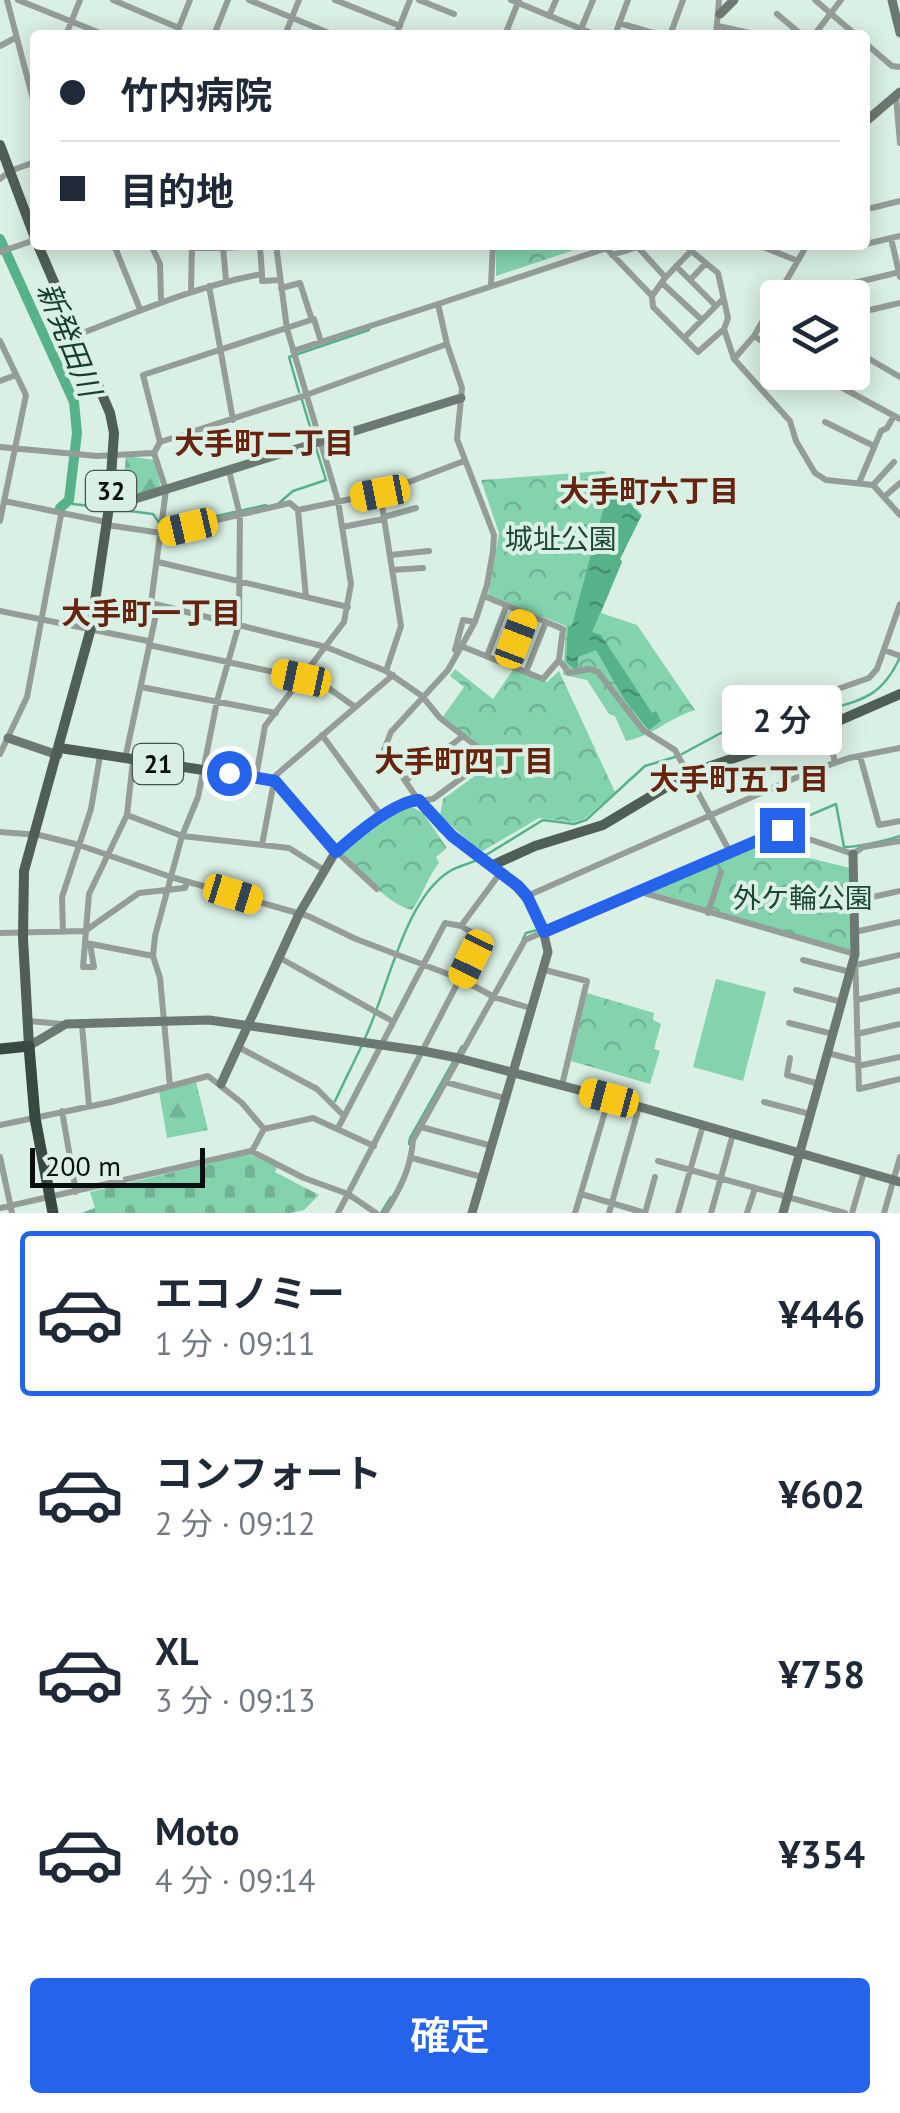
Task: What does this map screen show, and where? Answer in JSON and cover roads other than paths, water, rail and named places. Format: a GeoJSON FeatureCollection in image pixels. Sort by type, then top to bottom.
{"type":"FeatureCollection","features":[{"type":"Feature","properties":{"kind":"highway"},"geometry":{"type":"LineString","coordinates":[[0,1049],[29,1046],[35,1118],[53,1213]]}},
{"type":"Feature","properties":{"kind":"main road","name":"32"},"geometry":{"type":"LineString","coordinates":[[0,145],[30,225]]}},
{"type":"Feature","properties":{"kind":"main road","name":"32"},"geometry":{"type":"LineString","coordinates":[[29,1046],[24,871],[91,628],[110,507],[113,456],[110,413],[40,250]]}},
{"type":"Feature","properties":{"kind":"main road"},"geometry":{"type":"LineString","coordinates":[[275,781],[336,852],[382,817],[409,801],[419,800],[443,828],[496,869],[536,846],[603,825],[688,774],[827,726],[900,694]]}},
{"type":"Feature","properties":{"kind":"main road","name":"21"},"geometry":{"type":"LineString","coordinates":[[59,751],[275,781]]}},
{"type":"Feature","properties":{"kind":"street"},"geometry":{"type":"LineString","coordinates":[[7,0],[30,90]]}},
{"type":"Feature","properties":{"kind":"street"},"geometry":{"type":"LineString","coordinates":[[18,0],[91,30]]}},
{"type":"Feature","properties":{"kind":"street"},"geometry":{"type":"LineString","coordinates":[[68,30],[80,0]]}},
{"type":"Feature","properties":{"kind":"street"},"geometry":{"type":"LineString","coordinates":[[113,0],[133,6],[176,30]]}},
{"type":"Feature","properties":{"kind":"street"},"geometry":{"type":"LineString","coordinates":[[178,30],[190,0]]}},
{"type":"Feature","properties":{"kind":"street"},"geometry":{"type":"LineString","coordinates":[[216,30],[228,0]]}},
{"type":"Feature","properties":{"kind":"street"},"geometry":{"type":"LineString","coordinates":[[249,0],[322,30]]}},
{"type":"Feature","properties":{"kind":"street"},"geometry":{"type":"LineString","coordinates":[[287,30],[299,0]]}},
{"type":"Feature","properties":{"kind":"street"},"geometry":{"type":"LineString","coordinates":[[335,0],[396,30]]}},
{"type":"Feature","properties":{"kind":"street"},"geometry":{"type":"LineString","coordinates":[[398,30],[410,0]]}},
{"type":"Feature","properties":{"kind":"street"},"geometry":{"type":"LineString","coordinates":[[419,0],[454,14]]}},
{"type":"Feature","properties":{"kind":"street"},"geometry":{"type":"LineString","coordinates":[[549,16],[556,0]]}},
{"type":"Feature","properties":{"kind":"street"},"geometry":{"type":"LineString","coordinates":[[507,30],[516,1],[581,29],[593,0]]}},
{"type":"Feature","properties":{"kind":"street"},"geometry":{"type":"LineString","coordinates":[[616,30],[628,0]]}},
{"type":"Feature","properties":{"kind":"street"},"geometry":{"type":"LineString","coordinates":[[672,30],[683,0]]}},
{"type":"Feature","properties":{"kind":"street"},"geometry":{"type":"LineString","coordinates":[[717,30],[718,0]]}},
{"type":"Feature","properties":{"kind":"street"},"geometry":{"type":"LineString","coordinates":[[720,14],[734,0]]}},
{"type":"Feature","properties":{"kind":"street"},"geometry":{"type":"LineString","coordinates":[[815,0],[847,30]]}},
{"type":"Feature","properties":{"kind":"street"},"geometry":{"type":"LineString","coordinates":[[818,30],[841,0]]}},
{"type":"Feature","properties":{"kind":"street"},"geometry":{"type":"LineString","coordinates":[[892,0],[900,33]]}},
{"type":"Feature","properties":{"kind":"street"},"geometry":{"type":"LineString","coordinates":[[777,14],[796,30]]}},
{"type":"Feature","properties":{"kind":"street"},"geometry":{"type":"LineString","coordinates":[[619,23],[643,30]]}},
{"type":"Feature","properties":{"kind":"street"},"geometry":{"type":"LineString","coordinates":[[0,46],[15,38]]}},
{"type":"Feature","properties":{"kind":"street"},"geometry":{"type":"LineString","coordinates":[[870,47],[892,66],[900,67]]}},
{"type":"Feature","properties":{"kind":"street"},"geometry":{"type":"LineString","coordinates":[[870,118],[898,94]]}},
{"type":"Feature","properties":{"kind":"street"},"geometry":{"type":"LineString","coordinates":[[898,94],[900,143]]}},
{"type":"Feature","properties":{"kind":"street"},"geometry":{"type":"LineString","coordinates":[[0,180],[10,171],[30,164]]}},
{"type":"Feature","properties":{"kind":"street"},"geometry":{"type":"LineString","coordinates":[[872,208],[900,201]]}},
{"type":"Feature","properties":{"kind":"street"},"geometry":{"type":"LineString","coordinates":[[869,280],[900,274],[896,237],[870,243]]}},
{"type":"Feature","properties":{"kind":"street"},"geometry":{"type":"LineString","coordinates":[[0,252],[30,243]]}},
{"type":"Feature","properties":{"kind":"street"},"geometry":{"type":"LineString","coordinates":[[116,250],[140,309]]}},
{"type":"Feature","properties":{"kind":"street"},"geometry":{"type":"LineString","coordinates":[[153,250],[160,264],[161,300]]}},
{"type":"Feature","properties":{"kind":"street"},"geometry":{"type":"LineString","coordinates":[[191,291],[192,250]]}},
{"type":"Feature","properties":{"kind":"street"},"geometry":{"type":"LineString","coordinates":[[223,250],[226,280]]}},
{"type":"Feature","properties":{"kind":"street"},"geometry":{"type":"LineString","coordinates":[[260,250],[262,281],[300,283],[321,342]]}},
{"type":"Feature","properties":{"kind":"street"},"geometry":{"type":"LineString","coordinates":[[256,777],[265,726],[344,622],[351,584],[338,501],[287,329],[277,250]]}},
{"type":"Feature","properties":{"kind":"street"},"geometry":{"type":"LineString","coordinates":[[491,285],[493,250]]}},
{"type":"Feature","properties":{"kind":"street"},"geometry":{"type":"LineString","coordinates":[[293,351],[604,250],[652,296],[654,307],[698,352],[724,329],[728,318],[719,278],[691,251],[652,296]]}},
{"type":"Feature","properties":{"kind":"street"},"geometry":{"type":"LineString","coordinates":[[642,250],[702,320]]}},
{"type":"Feature","properties":{"kind":"street"},"geometry":{"type":"LineString","coordinates":[[770,250],[798,261]]}},
{"type":"Feature","properties":{"kind":"street"},"geometry":{"type":"LineString","coordinates":[[734,359],[754,336],[805,250]]}},
{"type":"Feature","properties":{"kind":"street"},"geometry":{"type":"LineString","coordinates":[[690,280],[706,263]]}},
{"type":"Feature","properties":{"kind":"street"},"geometry":{"type":"LineString","coordinates":[[676,266],[716,306]]}},
{"type":"Feature","properties":{"kind":"street"},"geometry":{"type":"LineString","coordinates":[[78,335],[161,300],[226,280],[262,274]]}},
{"type":"Feature","properties":{"kind":"street"},"geometry":{"type":"LineString","coordinates":[[703,293],[719,278]]}},
{"type":"Feature","properties":{"kind":"street"},"geometry":{"type":"LineString","coordinates":[[209,286],[233,420]]}},
{"type":"Feature","properties":{"kind":"street"},"geometry":{"type":"LineString","coordinates":[[684,338],[724,298]]}},
{"type":"Feature","properties":{"kind":"street"},"geometry":{"type":"LineString","coordinates":[[870,310],[900,303]]}},
{"type":"Feature","properties":{"kind":"street"},"geometry":{"type":"LineString","coordinates":[[438,304],[462,388],[457,439],[494,535],[484,596],[475,622],[453,658]]}},
{"type":"Feature","properties":{"kind":"street"},"geometry":{"type":"LineString","coordinates":[[312,320],[143,376],[160,442],[154,453],[166,490],[151,604],[326,646],[389,673],[422,696],[440,718],[490,757],[433,799],[419,800],[384,750],[391,732],[422,696],[448,670],[463,620],[475,622]]}},
{"type":"Feature","properties":{"kind":"street"},"geometry":{"type":"LineString","coordinates":[[724,329],[734,359],[790,420],[796,441],[815,473],[826,480],[872,485],[900,515]]}},
{"type":"Feature","properties":{"kind":"street"},"geometry":{"type":"LineString","coordinates":[[754,336],[760,340]]}},
{"type":"Feature","properties":{"kind":"street"},"geometry":{"type":"LineString","coordinates":[[0,341],[26,395],[0,520]]}},
{"type":"Feature","properties":{"kind":"street"},"geometry":{"type":"LineString","coordinates":[[160,442],[306,396],[447,344]]}},
{"type":"Feature","properties":{"kind":"street"},"geometry":{"type":"LineString","coordinates":[[870,360],[900,377]]}},
{"type":"Feature","properties":{"kind":"street"},"geometry":{"type":"LineString","coordinates":[[0,381],[16,374]]}},
{"type":"Feature","properties":{"kind":"street"},"geometry":{"type":"LineString","coordinates":[[847,390],[897,417],[881,430],[860,483]]}},
{"type":"Feature","properties":{"kind":"street"},"geometry":{"type":"LineString","coordinates":[[110,507],[462,398]]}},
{"type":"Feature","properties":{"kind":"street"},"geometry":{"type":"LineString","coordinates":[[825,422],[874,446]]}},
{"type":"Feature","properties":{"kind":"street"},"geometry":{"type":"LineString","coordinates":[[0,447],[113,456],[154,453]]}},
{"type":"Feature","properties":{"kind":"street"},"geometry":{"type":"LineString","coordinates":[[298,510],[380,493],[464,461]]}},
{"type":"Feature","properties":{"kind":"street"},"geometry":{"type":"LineString","coordinates":[[872,485],[894,462]]}},
{"type":"Feature","properties":{"kind":"street"},"geometry":{"type":"LineString","coordinates":[[843,481],[848,468]]}},
{"type":"Feature","properties":{"kind":"street"},"geometry":{"type":"LineString","coordinates":[[170,1086],[160,978],[154,956],[167,889],[198,796],[217,701],[238,624],[240,514],[229,471]]}},
{"type":"Feature","properties":{"kind":"street"},"geometry":{"type":"LineString","coordinates":[[884,498],[900,483]]}},
{"type":"Feature","properties":{"kind":"street"},"geometry":{"type":"LineString","coordinates":[[262,844],[275,781],[284,766],[389,673],[402,626],[380,493]]}},
{"type":"Feature","properties":{"kind":"street"},"geometry":{"type":"LineString","coordinates":[[4,502],[161,533],[290,503],[298,510],[306,596]]}},
{"type":"Feature","properties":{"kind":"street"},"geometry":{"type":"LineString","coordinates":[[342,527],[416,508]]}},
{"type":"Feature","properties":{"kind":"street"},"geometry":{"type":"LineString","coordinates":[[0,754],[4,736],[27,697],[59,514]]}},
{"type":"Feature","properties":{"kind":"street"},"geometry":{"type":"LineString","coordinates":[[390,554],[429,551]]}},
{"type":"Feature","properties":{"kind":"street"},"geometry":{"type":"LineString","coordinates":[[158,562],[348,607]]}},
{"type":"Feature","properties":{"kind":"street"},"geometry":{"type":"LineString","coordinates":[[392,570],[423,568]]}},
{"type":"Feature","properties":{"kind":"street"},"geometry":{"type":"LineString","coordinates":[[461,646],[543,679],[559,660],[563,628],[484,596]]}},
{"type":"Feature","properties":{"kind":"street"},"geometry":{"type":"LineString","coordinates":[[154,956],[87,943],[84,931],[89,894],[126,815],[140,686],[158,605]]}},
{"type":"Feature","properties":{"kind":"street"},"geometry":{"type":"LineString","coordinates":[[486,656],[506,607]]}},
{"type":"Feature","properties":{"kind":"street"},"geometry":{"type":"LineString","coordinates":[[758,749],[747,722],[869,678],[878,669],[900,608]]}},
{"type":"Feature","properties":{"kind":"street"},"geometry":{"type":"LineString","coordinates":[[0,611],[91,628],[320,682],[355,707]]}},
{"type":"Feature","properties":{"kind":"street"},"geometry":{"type":"LineString","coordinates":[[507,664],[526,614]]}},
{"type":"Feature","properties":{"kind":"street"},"geometry":{"type":"LineString","coordinates":[[526,672],[546,622]]}},
{"type":"Feature","properties":{"kind":"street"},"geometry":{"type":"LineString","coordinates":[[884,650],[900,656]]}},
{"type":"Feature","properties":{"kind":"street"},"geometry":{"type":"LineString","coordinates":[[559,660],[569,672],[598,672],[643,730],[676,750],[731,854]]}},
{"type":"Feature","properties":{"kind":"street"},"geometry":{"type":"LineString","coordinates":[[140,686],[276,712]]}},
{"type":"Feature","properties":{"kind":"street"},"geometry":{"type":"LineString","coordinates":[[819,695],[835,762]]}},
{"type":"Feature","properties":{"kind":"street"},"geometry":{"type":"LineString","coordinates":[[322,735],[382,817]]}},
{"type":"Feature","properties":{"kind":"street"},"geometry":{"type":"LineString","coordinates":[[4,736],[59,751]]}},
{"type":"Feature","properties":{"kind":"street"},"geometry":{"type":"LineString","coordinates":[[405,781],[463,736]]}},
{"type":"Feature","properties":{"kind":"street"},"geometry":{"type":"LineString","coordinates":[[527,896],[835,762],[900,748]]}},
{"type":"Feature","properties":{"kind":"street"},"geometry":{"type":"LineString","coordinates":[[62,932],[62,897],[91,809],[100,756]]}},
{"type":"Feature","properties":{"kind":"street"},"geometry":{"type":"LineString","coordinates":[[860,756],[879,825],[900,821]]}},
{"type":"Feature","properties":{"kind":"street"},"geometry":{"type":"LineString","coordinates":[[126,815],[182,836],[290,848],[324,870]]}},
{"type":"Feature","properties":{"kind":"street"},"geometry":{"type":"LineString","coordinates":[[386,1213],[402,1186],[412,1158],[413,1140],[525,940],[782,830],[853,854],[863,848],[900,841]]}},
{"type":"Feature","properties":{"kind":"street"},"geometry":{"type":"LineString","coordinates":[[0,832],[79,845],[171,877],[299,914],[461,979],[494,997],[530,1008]]}},
{"type":"Feature","properties":{"kind":"street"},"geometry":{"type":"LineString","coordinates":[[221,1084],[299,914],[336,852],[377,889]]}},
{"type":"Feature","properties":{"kind":"street"},"geometry":{"type":"LineString","coordinates":[[853,854],[859,1089],[900,1079]]}},
{"type":"Feature","properties":{"kind":"street"},"geometry":{"type":"LineString","coordinates":[[461,926],[496,869],[527,896],[544,932],[548,952],[472,1213]]}},
{"type":"Feature","properties":{"kind":"street"},"geometry":{"type":"LineString","coordinates":[[708,913],[721,872]]}},
{"type":"Feature","properties":{"kind":"street"},"geometry":{"type":"LineString","coordinates":[[0,933],[84,931],[139,893],[184,888],[187,882]]}},
{"type":"Feature","properties":{"kind":"street"},"geometry":{"type":"LineString","coordinates":[[854,900],[900,891]]}},
{"type":"Feature","properties":{"kind":"street"},"geometry":{"type":"LineString","coordinates":[[640,892],[854,964]]}},
{"type":"Feature","properties":{"kind":"street"},"geometry":{"type":"LineString","coordinates":[[855,932],[900,922]]}},
{"type":"Feature","properties":{"kind":"street"},"geometry":{"type":"LineString","coordinates":[[338,1128],[446,923],[461,926],[481,938],[338,1213]]}},
{"type":"Feature","properties":{"kind":"street"},"geometry":{"type":"LineString","coordinates":[[124,954],[126,943]]}},
{"type":"Feature","properties":{"kind":"street"},"geometry":{"type":"LineString","coordinates":[[804,960],[854,964],[900,955]]}},
{"type":"Feature","properties":{"kind":"street"},"geometry":{"type":"LineString","coordinates":[[280,958],[392,1021]]}},
{"type":"Feature","properties":{"kind":"street"},"geometry":{"type":"LineString","coordinates":[[783,1213],[854,964]]}},
{"type":"Feature","properties":{"kind":"street"},"geometry":{"type":"LineString","coordinates":[[545,970],[586,981],[562,1086]]}},
{"type":"Feature","properties":{"kind":"street"},"geometry":{"type":"LineString","coordinates":[[796,990],[842,1002]]}},
{"type":"Feature","properties":{"kind":"street"},"geometry":{"type":"LineString","coordinates":[[856,1000],[900,990]]}},
{"type":"Feature","properties":{"kind":"street"},"geometry":{"type":"LineString","coordinates":[[28,1021],[82,1025],[209,1020],[423,1051],[609,1098],[897,1181]]}},
{"type":"Feature","properties":{"kind":"street"},"geometry":{"type":"LineString","coordinates":[[29,1046],[66,1024]]}},
{"type":"Feature","properties":{"kind":"street"},"geometry":{"type":"LineString","coordinates":[[789,1024],[833,1034]]}},
{"type":"Feature","properties":{"kind":"street"},"geometry":{"type":"LineString","coordinates":[[858,1034],[900,1024]]}},
{"type":"Feature","properties":{"kind":"street"},"geometry":{"type":"LineString","coordinates":[[82,1025],[89,1106]]}},
{"type":"Feature","properties":{"kind":"street"},"geometry":{"type":"LineString","coordinates":[[240,1048],[317,1089],[344,1116]]}},
{"type":"Feature","properties":{"kind":"street"},"geometry":{"type":"LineString","coordinates":[[828,1053],[858,1064],[900,1056]]}},
{"type":"Feature","properties":{"kind":"street"},"geometry":{"type":"LineString","coordinates":[[790,1058],[787,1075],[819,1084]]}},
{"type":"Feature","properties":{"kind":"street"},"geometry":{"type":"LineString","coordinates":[[0,1125],[208,1076],[221,1084],[264,1129]]}},
{"type":"Feature","properties":{"kind":"street"},"geometry":{"type":"LineString","coordinates":[[445,1082],[504,1098]]}},
{"type":"Feature","properties":{"kind":"street"},"geometry":{"type":"LineString","coordinates":[[575,1213],[609,1098]]}},
{"type":"Feature","properties":{"kind":"street"},"geometry":{"type":"LineString","coordinates":[[764,1102],[810,1114]]}},
{"type":"Feature","properties":{"kind":"street"},"geometry":{"type":"LineString","coordinates":[[608,1213],[640,1107]]}},
{"type":"Feature","properties":{"kind":"street"},"geometry":{"type":"LineString","coordinates":[[62,1112],[76,1192]]}},
{"type":"Feature","properties":{"kind":"street"},"geometry":{"type":"LineString","coordinates":[[252,1151],[264,1129],[313,1118],[374,1146]]}},
{"type":"Feature","properties":{"kind":"street"},"geometry":{"type":"LineString","coordinates":[[678,1213],[703,1125]]}},
{"type":"Feature","properties":{"kind":"street"},"geometry":{"type":"LineString","coordinates":[[420,1127],[492,1146]]}},
{"type":"Feature","properties":{"kind":"street"},"geometry":{"type":"LineString","coordinates":[[712,1213],[733,1134]]}},
{"type":"Feature","properties":{"kind":"street"},"geometry":{"type":"LineString","coordinates":[[0,1208],[11,1209],[252,1151],[304,1178],[348,1194],[376,1213]]}},
{"type":"Feature","properties":{"kind":"street"},"geometry":{"type":"LineString","coordinates":[[0,1157],[11,1209]]}},
{"type":"Feature","properties":{"kind":"street"},"geometry":{"type":"LineString","coordinates":[[884,1213],[897,1181],[900,1157]]}},
{"type":"Feature","properties":{"kind":"street"},"geometry":{"type":"LineString","coordinates":[[412,1158],[482,1178]]}},
{"type":"Feature","properties":{"kind":"street"},"geometry":{"type":"LineString","coordinates":[[658,1160],[788,1197],[818,1210],[844,1213]]}},
{"type":"Feature","properties":{"kind":"street"},"geometry":{"type":"LineString","coordinates":[[852,1213],[864,1172]]}},
{"type":"Feature","properties":{"kind":"street"},"geometry":{"type":"LineString","coordinates":[[581,1194],[645,1213],[655,1177]]}},
{"type":"Feature","properties":{"kind":"street"},"geometry":{"type":"LineString","coordinates":[[747,1213],[755,1188]]}},
{"type":"Feature","properties":{"kind":"water"},"geometry":{"type":"Polygon","coordinates":[[[611,481],[641,516],[592,632],[601,635],[652,713],[656,711],[661,721],[649,730],[624,699],[596,650],[578,657],[578,668],[566,662],[568,627],[572,625],[611,481]]]}},
{"type":"Feature","properties":{"kind":"waterway","name":"新発田川"},"geometry":{"type":"LineString","coordinates":[[0,239],[74,402],[77,433],[69,500],[60,508]]}},
{"type":"Feature","properties":{"kind":"waterway"},"geometry":{"type":"LineString","coordinates":[[299,392],[289,357],[369,330]]}},
{"type":"Feature","properties":{"kind":"waterway"},"geometry":{"type":"LineString","coordinates":[[302,400],[314,440]]}},
{"type":"Feature","properties":{"kind":"waterway"},"geometry":{"type":"LineString","coordinates":[[279,503],[293,491],[326,480],[316,448]]}},
{"type":"Feature","properties":{"kind":"waterway"},"geometry":{"type":"LineString","coordinates":[[69,500],[73,504],[106,508]]}},
{"type":"Feature","properties":{"kind":"waterway"},"geometry":{"type":"LineString","coordinates":[[114,509],[153,514],[163,528],[266,505]]}},
{"type":"Feature","properties":{"kind":"waterway"},"geometry":{"type":"LineString","coordinates":[[827,710],[871,694],[887,680],[900,657]]}},
{"type":"Feature","properties":{"kind":"waterway"},"geometry":{"type":"LineString","coordinates":[[756,735],[819,712]]}},
{"type":"Feature","properties":{"kind":"waterway"},"geometry":{"type":"LineString","coordinates":[[682,754],[743,721]]}},
{"type":"Feature","properties":{"kind":"waterway"},"geometry":{"type":"LineString","coordinates":[[486,855],[543,820],[574,824],[586,820],[645,766],[675,757]]}},
{"type":"Feature","properties":{"kind":"waterway"},"geometry":{"type":"LineString","coordinates":[[728,850],[836,804],[844,847],[900,836]]}},
{"type":"Feature","properties":{"kind":"waterway"},"geometry":{"type":"LineString","coordinates":[[365,1038],[399,947],[421,902],[450,871],[479,859]]}},
{"type":"Feature","properties":{"kind":"waterway"},"geometry":{"type":"LineString","coordinates":[[544,927],[560,922]]}},
{"type":"Feature","properties":{"kind":"waterway"},"geometry":{"type":"LineString","coordinates":[[523,939],[526,933],[537,930]]}},
{"type":"Feature","properties":{"kind":"waterway"},"geometry":{"type":"LineString","coordinates":[[335,1101],[362,1045]]}},
{"type":"Feature","properties":{"kind":"waterway"},"geometry":{"type":"LineString","coordinates":[[409,1144],[462,1046]]}},
{"type":"Feature","properties":{"kind":"waterway"},"geometry":{"type":"LineString","coordinates":[[381,1213],[391,1197]]}},
{"type":"Feature","properties":{"kind":"district","name":"大手町二丁目"},"geometry":{"type":"Point","coordinates":[264,442]}},
{"type":"Feature","properties":{"kind":"district","name":"大手町六丁目"},"geometry":{"type":"Point","coordinates":[649,490]}},
{"type":"Feature","properties":{"kind":"district","name":"大手町一丁目"},"geometry":{"type":"Point","coordinates":[151,612]}},
{"type":"Feature","properties":{"kind":"district","name":"大手町四丁目"},"geometry":{"type":"Point","coordinates":[464,760]}},
{"type":"Feature","properties":{"kind":"district","name":"大手町五丁目"},"geometry":{"type":"Point","coordinates":[739,778]}},
{"type":"Feature","properties":{"kind":"park label","name":"城址公園"},"geometry":{"type":"Point","coordinates":[561,538]}},
{"type":"Feature","properties":{"kind":"park label","name":"外ケ輪公園"},"geometry":{"type":"Point","coordinates":[803,897]}}]}
